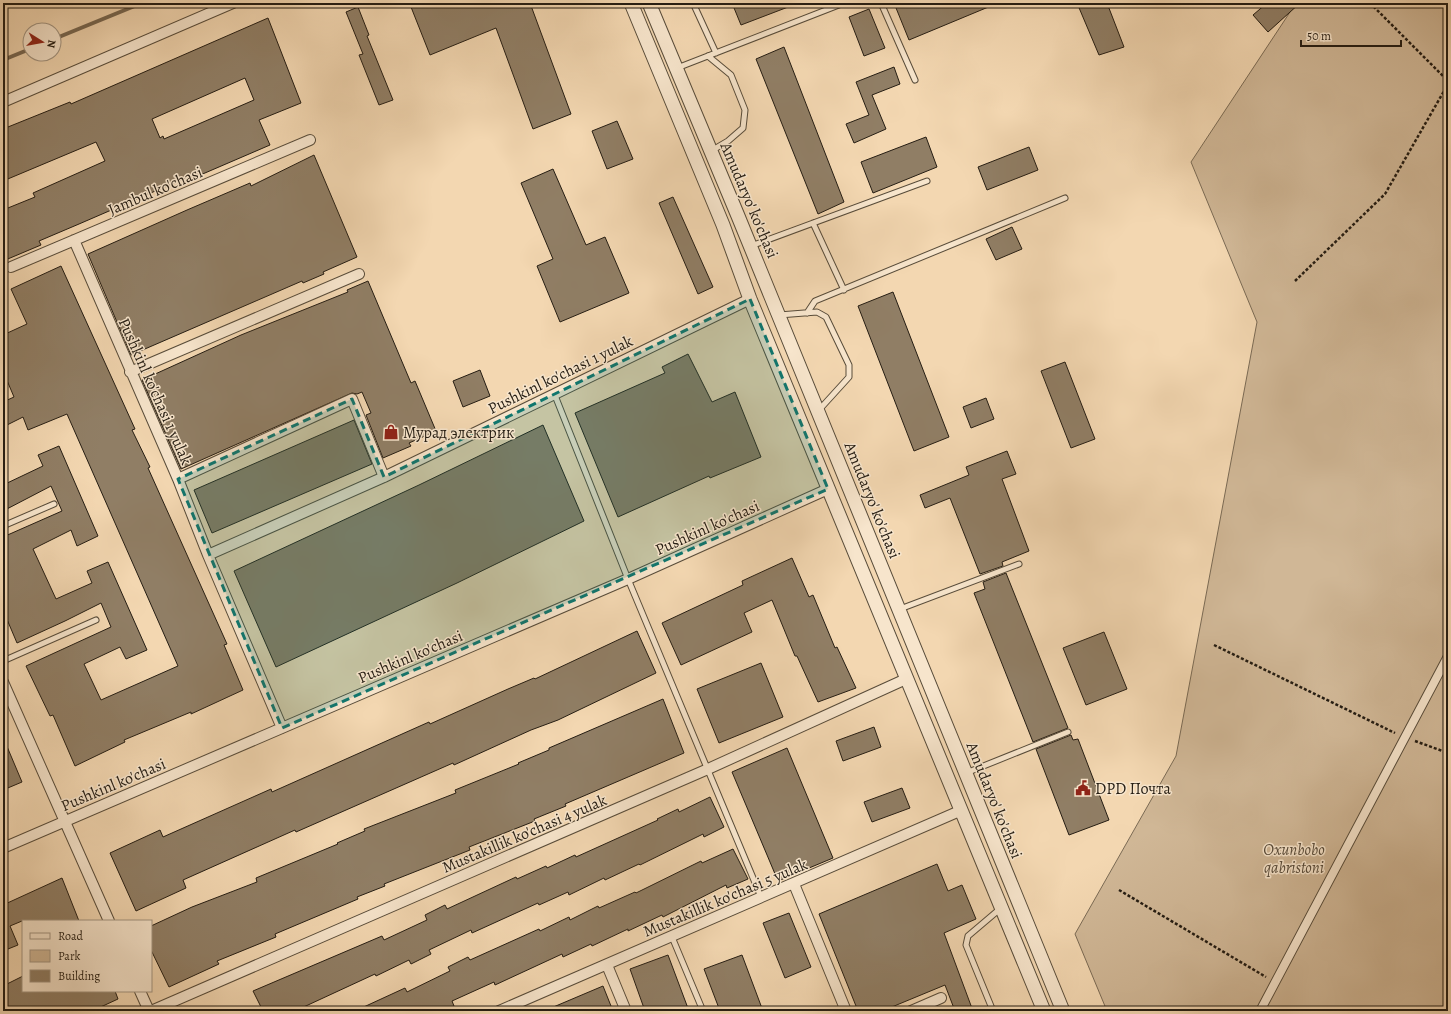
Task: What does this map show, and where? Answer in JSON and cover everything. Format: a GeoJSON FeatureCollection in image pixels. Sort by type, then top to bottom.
{"type":"FeatureCollection","features":[{"type":"Feature","properties":{"kind":"street"},"geometry":{"type":"LineString","coordinates":[[3,102],[234,3]]}},
{"type":"Feature","properties":{"kind":"street"},"geometry":{"type":"LineString","coordinates":[[631,3],[722,225],[750,300],[1044,1011]]}},
{"type":"Feature","properties":{"kind":"street","name":"Amudaryo' ko'chasi"},"geometry":{"type":"LineString","coordinates":[[649,3],[847,481],[1063,1011]]}},
{"type":"Feature","properties":{"kind":"street","name":"Jambul ko'chasi"},"geometry":{"type":"LineString","coordinates":[[12,267],[310,140]]}},
{"type":"Feature","properties":{"kind":"street","name":"Pushkinl ko'chasi 1 yulak"},"geometry":{"type":"LineString","coordinates":[[74,240],[130,372],[178,479],[208,555],[282,728]]}},
{"type":"Feature","properties":{"kind":"street"},"geometry":{"type":"LineString","coordinates":[[130,372],[358,274]]}},
{"type":"Feature","properties":{"kind":"street","name":"Pushkinl ko'chasi 1 yulak"},"geometry":{"type":"LineString","coordinates":[[208,555],[384,477],[554,393],[750,300]]}},
{"type":"Feature","properties":{"kind":"street"},"geometry":{"type":"LineString","coordinates":[[178,479],[352,399],[384,477]]}},
{"type":"Feature","properties":{"kind":"street"},"geometry":{"type":"LineString","coordinates":[[828,490],[847,481]]}},
{"type":"Feature","properties":{"kind":"street","name":"Pushkinl ko'chasi"},"geometry":{"type":"LineString","coordinates":[[3,848],[628,579],[828,490]]}},
{"type":"Feature","properties":{"kind":"street"},"geometry":{"type":"LineString","coordinates":[[1260,1011],[1448,656]]}},
{"type":"Feature","properties":{"kind":"street","name":"Mustakillik ko'chasi 4 yulak"},"geometry":{"type":"LineString","coordinates":[[150,1011],[708,769],[906,679]]}},
{"type":"Feature","properties":{"kind":"street"},"geometry":{"type":"LineString","coordinates":[[3,682],[108,920]]}},
{"type":"Feature","properties":{"kind":"street","name":"Mustakillik ko'chasi 5 yulak"},"geometry":{"type":"LineString","coordinates":[[499,1011],[962,810]]}},
{"type":"Feature","properties":{"kind":"street"},"geometry":{"type":"LineString","coordinates":[[794,884],[846,1011]]}},
{"type":"Feature","properties":{"kind":"street"},"geometry":{"type":"LineString","coordinates":[[607,965],[626,1011]]}},
{"type":"Feature","properties":{"kind":"street"},"geometry":{"type":"LineString","coordinates":[[140,992],[150,1011]]}},
{"type":"Feature","properties":{"kind":"street"},"geometry":{"type":"LineString","coordinates":[[911,1011],[941,998]]}},
{"type":"Feature","properties":{"kind":"lane"},"geometry":{"type":"LineString","coordinates":[[693,3],[716,53]]}},
{"type":"Feature","properties":{"kind":"lane"},"geometry":{"type":"LineString","coordinates":[[676,68],[844,3]]}},
{"type":"Feature","properties":{"kind":"lane"},"geometry":{"type":"LineString","coordinates":[[881,3],[915,80]]}},
{"type":"Feature","properties":{"kind":"lane"},"geometry":{"type":"LineString","coordinates":[[708,56],[731,75],[745,110],[743,128],[728,141],[711,151]]}},
{"type":"Feature","properties":{"kind":"lane"},"geometry":{"type":"LineString","coordinates":[[750,246],[927,181]]}},
{"type":"Feature","properties":{"kind":"lane"},"geometry":{"type":"LineString","coordinates":[[807,313],[816,301],[1065,198]]}},
{"type":"Feature","properties":{"kind":"lane"},"geometry":{"type":"LineString","coordinates":[[812,223],[844,290]]}},
{"type":"Feature","properties":{"kind":"lane"},"geometry":{"type":"LineString","coordinates":[[778,315],[817,312],[826,317],[849,364],[849,377],[818,411]]}},
{"type":"Feature","properties":{"kind":"lane"},"geometry":{"type":"LineString","coordinates":[[554,393],[628,579],[762,898]]}},
{"type":"Feature","properties":{"kind":"lane"},"geometry":{"type":"LineString","coordinates":[[3,526],[54,504]]}},
{"type":"Feature","properties":{"kind":"lane"},"geometry":{"type":"LineString","coordinates":[[899,610],[1019,564]]}},
{"type":"Feature","properties":{"kind":"lane"},"geometry":{"type":"LineString","coordinates":[[3,661],[96,620]]}},
{"type":"Feature","properties":{"kind":"lane"},"geometry":{"type":"LineString","coordinates":[[966,773],[1068,732]]}},
{"type":"Feature","properties":{"kind":"lane"},"geometry":{"type":"LineString","coordinates":[[993,1011],[966,945],[966,940],[968,936],[1002,908]]}},
{"type":"Feature","properties":{"kind":"lane"},"geometry":{"type":"LineString","coordinates":[[672,937],[703,1011]]}},
{"type":"Feature","properties":{"kind":"path"},"geometry":{"type":"LineString","coordinates":[[1295,281],[1385,194],[1448,83],[1370,3]]}},
{"type":"Feature","properties":{"kind":"path"},"geometry":{"type":"LineString","coordinates":[[1214,645],[1405,738],[1448,753]]}},
{"type":"Feature","properties":{"kind":"path"},"geometry":{"type":"LineString","coordinates":[[1118,890],[1275,983]]}},
{"type":"Feature","properties":{"kind":"highlighted area"},"geometry":{"type":"Polygon","coordinates":[[[750,299],[828,489],[282,728],[178,479],[352,399],[384,477],[750,299]]]}},
{"type":"Feature","properties":{"kind":"green space","name":"Oxunbobo qabristoni"},"geometry":{"type":"Polygon","coordinates":[[[1296,3],[1448,3],[1448,1011],[1107,1011],[1075,934],[1176,756],[1257,322],[1191,162],[1296,3]]]}},
{"type":"Feature","properties":{"kind":"building"},"geometry":{"type":"Polygon","coordinates":[[[420,3],[530,3],[571,114],[533,129],[496,28],[430,55],[411,7],[420,3]]]}},
{"type":"Feature","properties":{"kind":"building"},"geometry":{"type":"Polygon","coordinates":[[[732,3],[796,3],[796,4],[741,25],[732,3]]]}},
{"type":"Feature","properties":{"kind":"building"},"geometry":{"type":"Polygon","coordinates":[[[894,3],[998,3],[909,40],[894,3]]]}},
{"type":"Feature","properties":{"kind":"building"},"geometry":{"type":"Polygon","coordinates":[[[1077,3],[1107,3],[1124,47],[1099,55],[1077,3]]]}},
{"type":"Feature","properties":{"kind":"building"},"geometry":{"type":"Polygon","coordinates":[[[1267,3],[1300,3],[1268,32],[1253,15],[1267,3]]]}},
{"type":"Feature","properties":{"kind":"building"},"geometry":{"type":"Polygon","coordinates":[[[358,7],[369,35],[367,36],[393,100],[379,105],[359,55],[363,54],[346,12],[358,7]]]}},
{"type":"Feature","properties":{"kind":"building"},"geometry":{"type":"Polygon","coordinates":[[[869,9],[885,48],[864,56],[849,17],[869,9]]]}},
{"type":"Feature","properties":{"kind":"building"},"geometry":{"type":"Polygon","coordinates":[[[268,18],[301,103],[259,120],[270,145],[191,179],[190,176],[39,241],[41,245],[3,261],[3,210],[35,197],[33,193],[105,161],[96,142],[3,181],[3,129],[70,102],[71,104],[268,18]],[[245,78],[152,119],[160,138],[163,136],[164,139],[254,100],[245,78]]]}},
{"type":"Feature","properties":{"kind":"building"},"geometry":{"type":"Polygon","coordinates":[[[784,47],[844,202],[818,214],[756,59],[784,47]]]}},
{"type":"Feature","properties":{"kind":"building"},"geometry":{"type":"Polygon","coordinates":[[[894,67],[900,84],[872,95],[886,129],[854,143],[846,124],[869,115],[856,82],[894,67]]]}},
{"type":"Feature","properties":{"kind":"building"},"geometry":{"type":"Polygon","coordinates":[[[617,121],[633,159],[607,169],[592,131],[617,121]]]}},
{"type":"Feature","properties":{"kind":"building"},"geometry":{"type":"Polygon","coordinates":[[[926,137],[937,167],[873,193],[861,162],[926,137]]]}},
{"type":"Feature","properties":{"kind":"building"},"geometry":{"type":"Polygon","coordinates":[[[1029,147],[1038,170],[987,190],[978,167],[1029,147]]]}},
{"type":"Feature","properties":{"kind":"building"},"geometry":{"type":"Polygon","coordinates":[[[314,155],[357,257],[323,272],[324,274],[303,283],[302,281],[131,355],[88,254],[250,183],[251,186],[314,155]]]}},
{"type":"Feature","properties":{"kind":"building"},"geometry":{"type":"Polygon","coordinates":[[[553,169],[586,245],[605,237],[629,293],[560,322],[537,266],[553,259],[521,183],[553,169]]]}},
{"type":"Feature","properties":{"kind":"building"},"geometry":{"type":"Polygon","coordinates":[[[673,197],[713,287],[698,294],[659,203],[673,197]]]}},
{"type":"Feature","properties":{"kind":"building"},"geometry":{"type":"Polygon","coordinates":[[[1012,227],[1022,249],[996,260],[986,239],[1012,227]]]}},
{"type":"Feature","properties":{"kind":"building"},"geometry":{"type":"Polygon","coordinates":[[[61,266],[135,429],[132,430],[150,467],[148,468],[227,644],[224,645],[243,690],[191,714],[191,712],[124,740],[125,742],[75,766],[53,715],[50,716],[26,666],[111,627],[101,603],[17,643],[3,610],[3,537],[62,511],[51,486],[3,511],[3,485],[43,466],[38,455],[59,446],[98,536],[77,546],[71,530],[33,549],[56,599],[92,583],[87,571],[108,562],[147,650],[126,659],[120,647],[84,664],[101,700],[178,666],[67,414],[28,430],[23,417],[3,427],[3,402],[14,397],[3,371],[3,335],[27,324],[11,289],[61,266]]]}},
{"type":"Feature","properties":{"kind":"building"},"geometry":{"type":"Polygon","coordinates":[[[368,281],[411,383],[415,381],[436,431],[409,443],[411,446],[383,458],[366,415],[371,413],[362,392],[357,394],[352,393],[181,469],[142,380],[241,335],[348,292],[347,290],[368,281]]]}},
{"type":"Feature","properties":{"kind":"building"},"geometry":{"type":"Polygon","coordinates":[[[893,292],[949,437],[914,451],[858,306],[893,292]]]}},
{"type":"Feature","properties":{"kind":"building"},"geometry":{"type":"Polygon","coordinates":[[[688,354],[712,402],[735,392],[761,457],[710,478],[709,476],[618,517],[575,413],[665,373],[662,367],[688,354]]]}},
{"type":"Feature","properties":{"kind":"building"},"geometry":{"type":"Polygon","coordinates":[[[1065,362],[1095,439],[1071,448],[1041,371],[1065,362]]]}},
{"type":"Feature","properties":{"kind":"building"},"geometry":{"type":"Polygon","coordinates":[[[480,370],[490,396],[463,407],[453,381],[480,370]]]}},
{"type":"Feature","properties":{"kind":"building"},"geometry":{"type":"Polygon","coordinates":[[[986,398],[994,419],[971,428],[963,407],[986,398]]]}},
{"type":"Feature","properties":{"kind":"building"},"geometry":{"type":"Polygon","coordinates":[[[354,420],[372,464],[212,533],[194,490],[354,420]]]}},
{"type":"Feature","properties":{"kind":"building"},"geometry":{"type":"Polygon","coordinates":[[[543,425],[584,521],[457,583],[276,667],[234,571],[419,485],[543,425]]]}},
{"type":"Feature","properties":{"kind":"building"},"geometry":{"type":"Polygon","coordinates":[[[1007,451],[1016,474],[1002,479],[1029,551],[1002,562],[1003,566],[980,574],[950,498],[925,508],[920,495],[969,475],[966,467],[1007,451]]]}},
{"type":"Feature","properties":{"kind":"building"},"geometry":{"type":"Polygon","coordinates":[[[792,558],[809,597],[813,595],[835,648],[837,647],[856,688],[818,702],[797,656],[795,656],[772,600],[744,613],[752,632],[681,665],[662,623],[743,585],[742,581],[792,558]]]}},
{"type":"Feature","properties":{"kind":"building"},"geometry":{"type":"Polygon","coordinates":[[[1006,573],[1068,728],[1033,742],[974,593],[985,589],[983,582],[1006,573]]]}},
{"type":"Feature","properties":{"kind":"building"},"geometry":{"type":"Polygon","coordinates":[[[637,631],[656,673],[558,720],[531,730],[454,765],[453,763],[296,832],[295,830],[183,880],[186,888],[136,911],[110,853],[160,830],[163,837],[271,789],[272,792],[429,722],[430,724],[508,689],[534,678],[535,679],[637,631]]]}},
{"type":"Feature","properties":{"kind":"building"},"geometry":{"type":"Polygon","coordinates":[[[1104,632],[1127,689],[1086,705],[1063,648],[1104,632]]]}},
{"type":"Feature","properties":{"kind":"building"},"geometry":{"type":"Polygon","coordinates":[[[761,663],[783,717],[719,743],[697,689],[761,663]]]}},
{"type":"Feature","properties":{"kind":"building"},"geometry":{"type":"Polygon","coordinates":[[[663,699],[684,753],[565,804],[566,806],[534,819],[535,821],[469,847],[470,850],[384,884],[385,886],[357,897],[358,899],[275,934],[276,937],[217,961],[219,964],[169,987],[152,952],[152,926],[192,907],[257,882],[256,878],[338,844],[337,843],[365,831],[364,829],[456,793],[455,790],[519,764],[518,763],[549,750],[549,748],[663,699]]]}},
{"type":"Feature","properties":{"kind":"building"},"geometry":{"type":"Polygon","coordinates":[[[874,727],[881,747],[843,761],[836,741],[874,727]]]}},
{"type":"Feature","properties":{"kind":"building"},"geometry":{"type":"Polygon","coordinates":[[[1071,735],[1073,740],[1078,739],[1109,820],[1069,835],[1036,749],[1071,735]]]}},
{"type":"Feature","properties":{"kind":"building"},"geometry":{"type":"Polygon","coordinates":[[[3,737],[22,782],[3,790],[3,737]]]}},
{"type":"Feature","properties":{"kind":"building"},"geometry":{"type":"Polygon","coordinates":[[[787,748],[833,858],[778,881],[732,772],[787,748]]]}},
{"type":"Feature","properties":{"kind":"building"},"geometry":{"type":"Polygon","coordinates":[[[902,788],[910,808],[872,822],[864,802],[902,788]]]}},
{"type":"Feature","properties":{"kind":"building"},"geometry":{"type":"Polygon","coordinates":[[[710,797],[724,827],[704,837],[703,834],[640,865],[639,864],[605,880],[604,878],[569,895],[568,892],[539,905],[538,903],[472,933],[471,930],[429,950],[431,954],[411,964],[409,960],[295,1011],[263,1011],[253,991],[382,936],[384,940],[427,920],[425,915],[445,905],[447,909],[516,877],[517,879],[546,866],[547,868],[575,855],[576,857],[658,820],[657,819],[678,809],[679,812],[710,797]]]}},
{"type":"Feature","properties":{"kind":"building"},"geometry":{"type":"Polygon","coordinates":[[[733,849],[748,879],[727,888],[726,885],[663,917],[662,915],[592,946],[591,944],[563,957],[562,954],[495,985],[494,982],[452,1001],[454,1006],[444,1011],[355,1011],[405,988],[407,992],[450,971],[448,967],[468,957],[470,960],[539,929],[540,931],[569,917],[570,920],[598,906],[599,908],[635,892],[636,893],[701,861],[702,863],[733,849]]]}},
{"type":"Feature","properties":{"kind":"building"},"geometry":{"type":"Polygon","coordinates":[[[937,864],[948,891],[962,885],[976,919],[944,933],[973,1011],[955,1011],[945,985],[887,1009],[888,1011],[858,1011],[819,914],[937,864]]]}},
{"type":"Feature","properties":{"kind":"building"},"geometry":{"type":"Polygon","coordinates":[[[62,878],[79,920],[22,920],[10,926],[18,945],[3,951],[3,905],[62,878]]]}},
{"type":"Feature","properties":{"kind":"building"},"geometry":{"type":"Polygon","coordinates":[[[789,913],[811,967],[785,978],[763,923],[789,913]]]}},
{"type":"Feature","properties":{"kind":"building"},"geometry":{"type":"Polygon","coordinates":[[[668,955],[689,1011],[645,1011],[630,969],[668,955]]]}},
{"type":"Feature","properties":{"kind":"building"},"geometry":{"type":"Polygon","coordinates":[[[742,955],[763,1011],[720,1011],[704,969],[742,955]]]}},
{"type":"Feature","properties":{"kind":"building"},"geometry":{"type":"Polygon","coordinates":[[[22,976],[22,992],[115,992],[118,999],[92,1011],[3,1011],[3,986],[22,976]]]}},
{"type":"Feature","properties":{"kind":"building"},"geometry":{"type":"Polygon","coordinates":[[[603,986],[613,1011],[544,1011],[577,997],[603,986]]]}},
{"type":"Feature","properties":{"kind":"waterway"},"geometry":{"type":"LineString","coordinates":[[62,36],[142,3]]}},
{"type":"Feature","properties":{"kind":"waterway"},"geometry":{"type":"LineString","coordinates":[[3,60],[22,52]]}},
{"type":"Feature","properties":{"kind":"place","name":"Мурад электрик"},"geometry":{"type":"Point","coordinates":[391,432]}},
{"type":"Feature","properties":{"kind":"place","name":"DPD Почта"},"geometry":{"type":"Point","coordinates":[1083,788]}}]}
